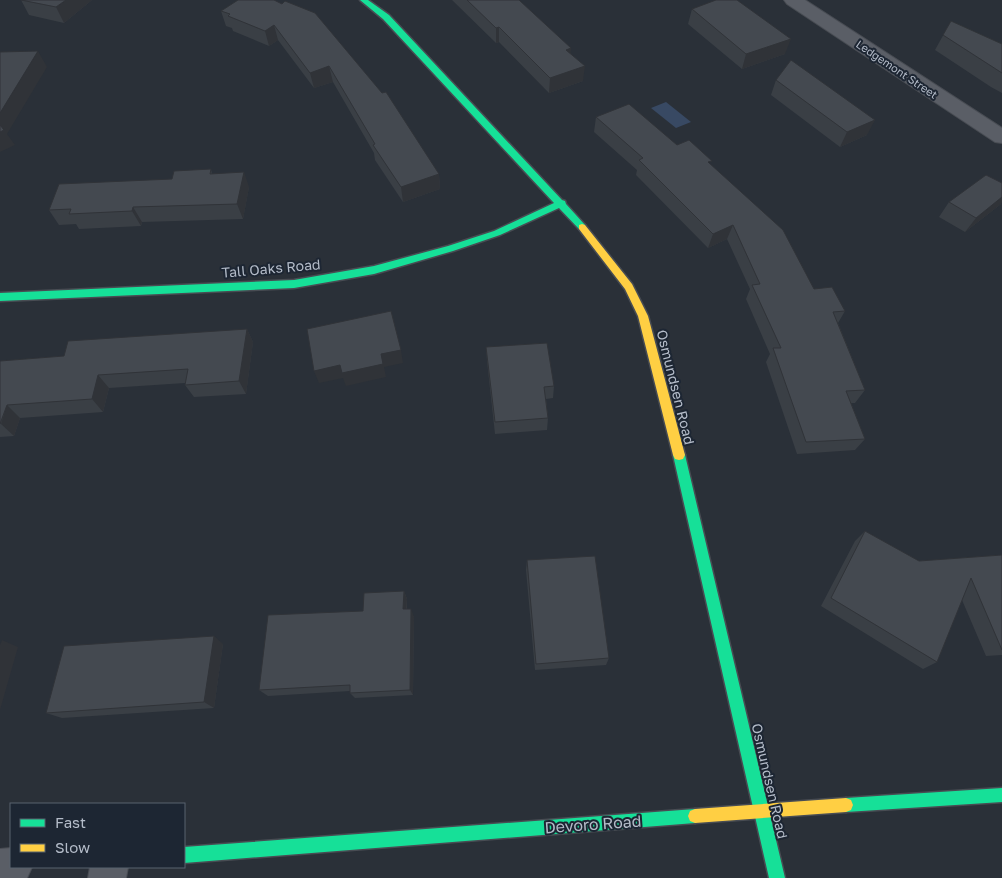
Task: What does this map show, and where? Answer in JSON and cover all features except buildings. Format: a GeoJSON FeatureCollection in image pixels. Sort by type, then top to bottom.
{"type":"FeatureCollection","features":[{"type":"Feature","properties":{"kind":"street","name":"Osmundsen Road"},"geometry":{"type":"LineString","coordinates":[[364,0],[386,17],[562,203],[612,263],[629,287],[643,316],[667,405],[777,878]]}},
{"type":"Feature","properties":{"kind":"street","name":"Ledgemont Street"},"geometry":{"type":"LineString","coordinates":[[794,0],[1002,137]]}},
{"type":"Feature","properties":{"kind":"street","name":"Tall Oaks Road"},"geometry":{"type":"LineString","coordinates":[[0,297],[294,284],[374,270],[450,250],[497,233],[562,203]]}},
{"type":"Feature","properties":{"kind":"street","name":"Devoro Road"},"geometry":{"type":"LineString","coordinates":[[185,855],[761,811],[1002,795]]}},
{"type":"Feature","properties":{"kind":"water"},"geometry":{"type":"Polygon","coordinates":[[[666,102],[691,122],[676,128],[651,108],[666,102]]]}},
{"type":"Feature","properties":{"kind":"traffic: fast"},"geometry":{"type":"LineString","coordinates":[[364,0],[386,17],[582,227]]}},
{"type":"Feature","properties":{"kind":"traffic: fast"},"geometry":{"type":"LineString","coordinates":[[0,297],[294,284],[374,270],[450,249],[497,233],[562,203]]}},
{"type":"Feature","properties":{"kind":"traffic: fast"},"geometry":{"type":"LineString","coordinates":[[679,455],[777,878]]}},
{"type":"Feature","properties":{"kind":"traffic: fast"},"geometry":{"type":"LineString","coordinates":[[846,805],[1002,795]]}},
{"type":"Feature","properties":{"kind":"traffic: fast"},"geometry":{"type":"LineString","coordinates":[[185,855],[695,816]]}},
{"type":"Feature","properties":{"kind":"traffic: slow"},"geometry":{"type":"LineString","coordinates":[[582,227],[629,287],[643,316],[679,455]]}},
{"type":"Feature","properties":{"kind":"traffic: slow"},"geometry":{"type":"LineString","coordinates":[[695,816],[846,805]]}}]}
